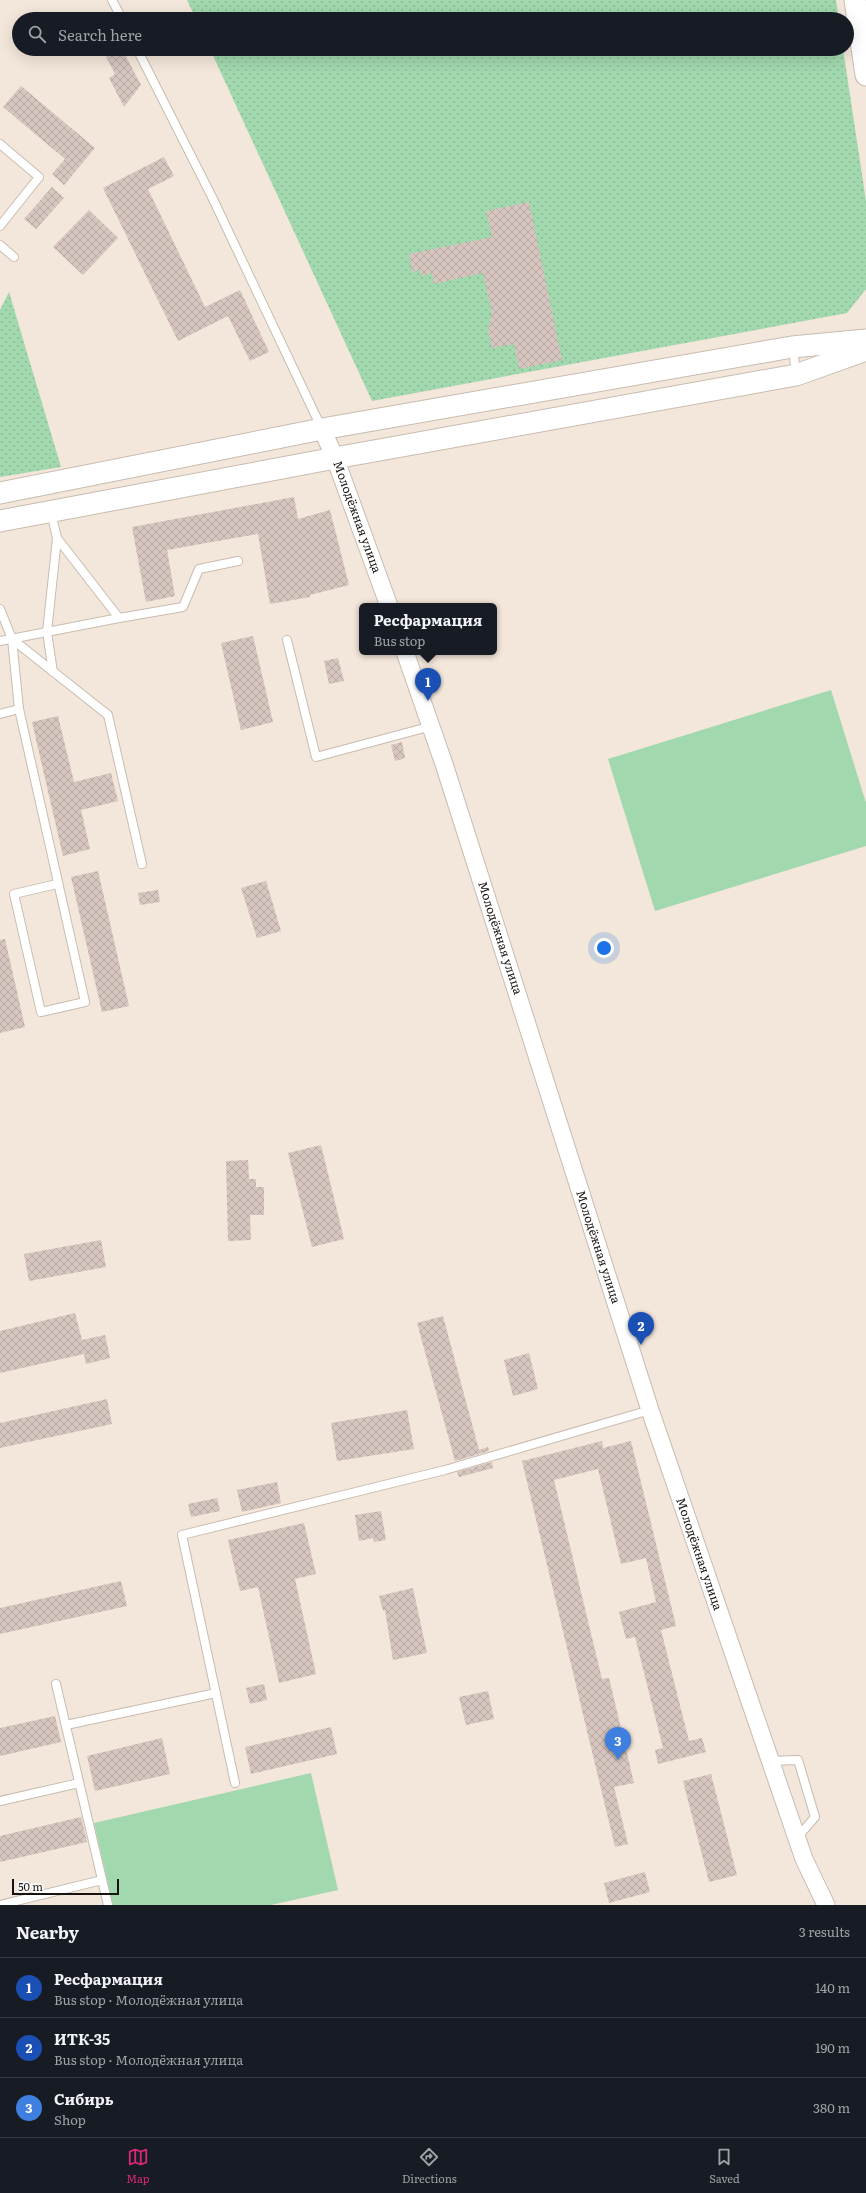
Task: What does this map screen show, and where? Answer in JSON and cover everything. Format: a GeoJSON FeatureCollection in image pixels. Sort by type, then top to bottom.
{"type":"FeatureCollection","features":[{"type":"Feature","properties":{"kind":"street"},"geometry":{"type":"LineString","coordinates":[[855,0],[866,75]]}},
{"type":"Feature","properties":{"kind":"street"},"geometry":{"type":"LineString","coordinates":[[0,492],[322,429],[792,348],[866,340]]}},
{"type":"Feature","properties":{"kind":"street"},"geometry":{"type":"LineString","coordinates":[[0,521],[335,458],[796,375],[866,350]]}},
{"type":"Feature","properties":{"kind":"street","name":"Молодёжная улица"},"geometry":{"type":"LineString","coordinates":[[322,429],[335,458],[388,603]]}},
{"type":"Feature","properties":{"kind":"street","name":"Молодёжная улица"},"geometry":{"type":"LineString","coordinates":[[406,655],[432,726],[650,1410],[804,1859],[826,1905]]}},
{"type":"Feature","properties":{"kind":"lane"},"geometry":{"type":"LineString","coordinates":[[112,0],[118,12]]}},
{"type":"Feature","properties":{"kind":"lane"},"geometry":{"type":"LineString","coordinates":[[141,56],[212,197],[322,429]]}},
{"type":"Feature","properties":{"kind":"lane"},"geometry":{"type":"LineString","coordinates":[[0,144],[39,177],[0,226]]}},
{"type":"Feature","properties":{"kind":"lane"},"geometry":{"type":"LineString","coordinates":[[0,245],[14,256]]}},
{"type":"Feature","properties":{"kind":"lane"},"geometry":{"type":"LineString","coordinates":[[792,348],[796,375]]}},
{"type":"Feature","properties":{"kind":"lane"},"geometry":{"type":"LineString","coordinates":[[50,511],[57,538],[47,632],[53,672]]}},
{"type":"Feature","properties":{"kind":"lane"},"geometry":{"type":"LineString","coordinates":[[57,538],[119,618]]}},
{"type":"Feature","properties":{"kind":"lane"},"geometry":{"type":"LineString","coordinates":[[0,641],[183,607],[199,569],[238,561]]}},
{"type":"Feature","properties":{"kind":"lane"},"geometry":{"type":"LineString","coordinates":[[0,608],[12,639],[19,709],[57,884],[85,1002],[41,1012],[14,894],[57,884]]}},
{"type":"Feature","properties":{"kind":"lane"},"geometry":{"type":"LineString","coordinates":[[12,639],[108,715],[142,864]]}},
{"type":"Feature","properties":{"kind":"lane"},"geometry":{"type":"LineString","coordinates":[[288,640],[316,757],[432,726]]}},
{"type":"Feature","properties":{"kind":"lane"},"geometry":{"type":"LineString","coordinates":[[0,714],[19,709]]}},
{"type":"Feature","properties":{"kind":"lane"},"geometry":{"type":"LineString","coordinates":[[235,1784],[182,1535],[445,1470],[650,1410]]}},
{"type":"Feature","properties":{"kind":"lane"},"geometry":{"type":"LineString","coordinates":[[56,1684],[108,1905]]}},
{"type":"Feature","properties":{"kind":"lane"},"geometry":{"type":"LineString","coordinates":[[66,1725],[216,1693]]}},
{"type":"Feature","properties":{"kind":"lane"},"geometry":{"type":"LineString","coordinates":[[770,1761],[798,1760],[815,1817],[797,1838]]}},
{"type":"Feature","properties":{"kind":"lane"},"geometry":{"type":"LineString","coordinates":[[0,1801],[79,1783]]}},
{"type":"Feature","properties":{"kind":"lane"},"geometry":{"type":"LineString","coordinates":[[0,1905],[102,1880]]}},
{"type":"Feature","properties":{"kind":"green space"},"geometry":{"type":"Polygon","coordinates":[[[187,0],[836,0],[838,12],[193,12],[187,0]]]}},
{"type":"Feature","properties":{"kind":"green space"},"geometry":{"type":"Polygon","coordinates":[[[213,56],[844,56],[866,201],[866,289],[847,313],[372,401],[213,56]]]}},
{"type":"Feature","properties":{"kind":"green space"},"geometry":{"type":"Polygon","coordinates":[[[9,292],[61,467],[0,477],[0,310],[9,292]]]}},
{"type":"Feature","properties":{"kind":"green space"},"geometry":{"type":"Polygon","coordinates":[[[831,690],[866,803],[866,846],[655,911],[608,759],[831,690]]]}},
{"type":"Feature","properties":{"kind":"green space"},"geometry":{"type":"Polygon","coordinates":[[[311,1773],[338,1890],[271,1905],[113,1905],[94,1823],[311,1773]]]}},
{"type":"Feature","properties":{"kind":"building"},"geometry":{"type":"Polygon","coordinates":[[[106,56],[126,56],[141,85],[124,107],[109,78],[115,74],[106,56]]]}},
{"type":"Feature","properties":{"kind":"building"},"geometry":{"type":"Polygon","coordinates":[[[21,86],[95,148],[64,185],[52,174],[65,159],[3,107],[21,86]]]}},
{"type":"Feature","properties":{"kind":"building"},"geometry":{"type":"Polygon","coordinates":[[[164,157],[174,176],[148,189],[205,307],[240,290],[269,352],[250,361],[228,316],[178,341],[103,188],[164,157]]]}},
{"type":"Feature","properties":{"kind":"building"},"geometry":{"type":"Polygon","coordinates":[[[52,187],[64,198],[36,229],[24,219],[52,187]]]}},
{"type":"Feature","properties":{"kind":"building"},"geometry":{"type":"Polygon","coordinates":[[[529,202],[562,360],[519,369],[514,344],[492,348],[488,331],[492,313],[483,273],[434,284],[432,273],[421,276],[420,270],[412,272],[409,254],[492,237],[486,211],[529,202]]]}},
{"type":"Feature","properties":{"kind":"building"},"geometry":{"type":"Polygon","coordinates":[[[89,210],[118,238],[83,275],[53,247],[89,210]]]}},
{"type":"Feature","properties":{"kind":"building"},"geometry":{"type":"Polygon","coordinates":[[[294,497],[298,519],[330,510],[349,585],[310,595],[310,597],[270,604],[258,534],[167,550],[175,596],[146,602],[132,527],[294,497]]]}},
{"type":"Feature","properties":{"kind":"building"},"geometry":{"type":"Polygon","coordinates":[[[253,636],[273,722],[241,730],[221,643],[253,636]]]}},
{"type":"Feature","properties":{"kind":"building"},"geometry":{"type":"Polygon","coordinates":[[[338,658],[344,681],[329,684],[324,661],[338,658]]]}},
{"type":"Feature","properties":{"kind":"building"},"geometry":{"type":"Polygon","coordinates":[[[58,716],[74,782],[111,773],[118,801],[81,810],[90,849],[63,856],[32,722],[58,716]]]}},
{"type":"Feature","properties":{"kind":"building"},"geometry":{"type":"Polygon","coordinates":[[[402,742],[405,758],[395,761],[391,745],[402,742]]]}},
{"type":"Feature","properties":{"kind":"building"},"geometry":{"type":"Polygon","coordinates":[[[98,871],[129,1006],[102,1012],[71,877],[98,871]]]}},
{"type":"Feature","properties":{"kind":"building"},"geometry":{"type":"Polygon","coordinates":[[[266,881],[281,931],[257,938],[241,888],[266,881]]]}},
{"type":"Feature","properties":{"kind":"building"},"geometry":{"type":"Polygon","coordinates":[[[158,890],[160,902],[140,905],[138,893],[158,890]]]}},
{"type":"Feature","properties":{"kind":"building"},"geometry":{"type":"Polygon","coordinates":[[[5,939],[25,1027],[0,1033],[0,940],[5,939]]]}},
{"type":"Feature","properties":{"kind":"building"},"geometry":{"type":"Polygon","coordinates":[[[321,1145],[344,1239],[312,1247],[288,1153],[321,1145]]]}},
{"type":"Feature","properties":{"kind":"building"},"geometry":{"type":"Polygon","coordinates":[[[248,1160],[249,1179],[256,1179],[256,1187],[264,1187],[264,1215],[250,1215],[251,1240],[228,1241],[226,1161],[248,1160]]]}},
{"type":"Feature","properties":{"kind":"building"},"geometry":{"type":"Polygon","coordinates":[[[101,1240],[106,1267],[29,1281],[24,1254],[101,1240]]]}},
{"type":"Feature","properties":{"kind":"building"},"geometry":{"type":"Polygon","coordinates":[[[75,1313],[82,1340],[105,1335],[110,1358],[86,1364],[84,1354],[0,1373],[0,1331],[75,1313]]]}},
{"type":"Feature","properties":{"kind":"building"},"geometry":{"type":"Polygon","coordinates":[[[443,1316],[479,1450],[488,1447],[489,1451],[455,1461],[417,1323],[443,1316]]]}},
{"type":"Feature","properties":{"kind":"building"},"geometry":{"type":"Polygon","coordinates":[[[529,1353],[538,1389],[513,1396],[504,1360],[529,1353]]]}},
{"type":"Feature","properties":{"kind":"building"},"geometry":{"type":"Polygon","coordinates":[[[107,1399],[112,1424],[0,1448],[0,1423],[107,1399]]]}},
{"type":"Feature","properties":{"kind":"building"},"geometry":{"type":"Polygon","coordinates":[[[407,1410],[414,1449],[337,1461],[331,1423],[407,1410]]]}},
{"type":"Feature","properties":{"kind":"building"},"geometry":{"type":"Polygon","coordinates":[[[602,1441],[603,1448],[631,1441],[676,1626],[661,1630],[689,1741],[702,1738],[706,1752],[658,1764],[655,1750],[663,1748],[635,1637],[626,1639],[619,1612],[656,1602],[646,1558],[621,1564],[598,1469],[554,1480],[602,1679],[609,1678],[634,1783],[614,1787],[628,1844],[615,1847],[522,1461],[602,1441]]]}},
{"type":"Feature","properties":{"kind":"building"},"geometry":{"type":"Polygon","coordinates":[[[492,1462],[493,1468],[459,1477],[457,1472],[492,1462]]]}},
{"type":"Feature","properties":{"kind":"building"},"geometry":{"type":"Polygon","coordinates":[[[277,1482],[281,1503],[242,1512],[237,1490],[277,1482]]]}},
{"type":"Feature","properties":{"kind":"building"},"geometry":{"type":"Polygon","coordinates":[[[217,1498],[220,1511],[191,1517],[188,1504],[217,1498]]]}},
{"type":"Feature","properties":{"kind":"building"},"geometry":{"type":"Polygon","coordinates":[[[381,1511],[386,1540],[374,1542],[373,1538],[359,1541],[355,1515],[381,1511]]]}},
{"type":"Feature","properties":{"kind":"building"},"geometry":{"type":"Polygon","coordinates":[[[304,1523],[316,1574],[295,1579],[316,1674],[279,1683],[258,1587],[240,1591],[228,1540],[304,1523]]]}},
{"type":"Feature","properties":{"kind":"building"},"geometry":{"type":"Polygon","coordinates":[[[121,1581],[127,1606],[0,1634],[0,1608],[121,1581]]]}},
{"type":"Feature","properties":{"kind":"building"},"geometry":{"type":"Polygon","coordinates":[[[413,1588],[427,1653],[393,1660],[385,1610],[383,1611],[379,1596],[413,1588]]]}},
{"type":"Feature","properties":{"kind":"building"},"geometry":{"type":"Polygon","coordinates":[[[264,1684],[267,1700],[250,1704],[246,1688],[264,1684]]]}},
{"type":"Feature","properties":{"kind":"building"},"geometry":{"type":"Polygon","coordinates":[[[488,1691],[494,1719],[466,1725],[459,1697],[488,1691]]]}},
{"type":"Feature","properties":{"kind":"building"},"geometry":{"type":"Polygon","coordinates":[[[55,1716],[61,1742],[0,1756],[0,1728],[55,1716]]]}},
{"type":"Feature","properties":{"kind":"building"},"geometry":{"type":"Polygon","coordinates":[[[331,1727],[337,1754],[251,1774],[245,1747],[331,1727]]]}},
{"type":"Feature","properties":{"kind":"building"},"geometry":{"type":"Polygon","coordinates":[[[162,1738],[170,1774],[95,1791],[87,1756],[162,1738]]]}},
{"type":"Feature","properties":{"kind":"building"},"geometry":{"type":"Polygon","coordinates":[[[711,1774],[737,1875],[709,1882],[683,1781],[711,1774]]]}},
{"type":"Feature","properties":{"kind":"building"},"geometry":{"type":"Polygon","coordinates":[[[81,1817],[87,1842],[0,1862],[0,1836],[81,1817]]]}},
{"type":"Feature","properties":{"kind":"building"},"geometry":{"type":"Polygon","coordinates":[[[645,1872],[650,1892],[609,1903],[604,1883],[645,1872]]]}},
{"type":"Feature","properties":{"kind":"place","name":"Ресфармация"},"geometry":{"type":"Point","coordinates":[428,701]}},
{"type":"Feature","properties":{"kind":"place","name":"ИТК-35"},"geometry":{"type":"Point","coordinates":[641,1345]}},
{"type":"Feature","properties":{"kind":"place","name":"Сибирь"},"geometry":{"type":"Point","coordinates":[618,1760]}}]}
